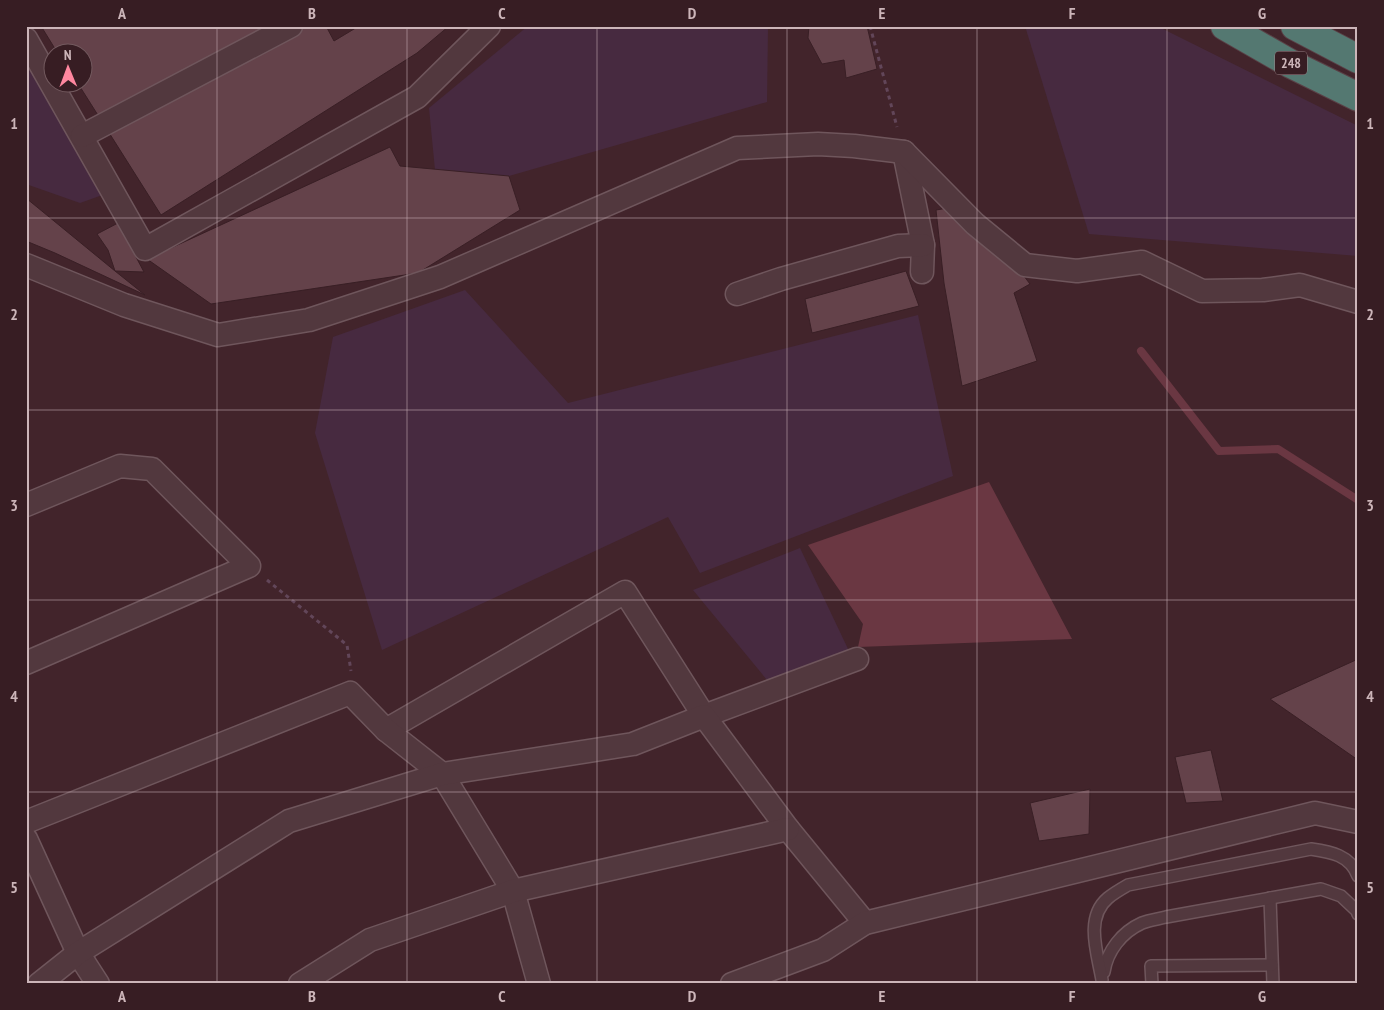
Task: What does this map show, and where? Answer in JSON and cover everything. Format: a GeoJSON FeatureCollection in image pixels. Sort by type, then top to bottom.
{"type":"FeatureCollection","features":[{"type":"Feature","properties":{"kind":"highway","name":"248"},"geometry":{"type":"LineString","coordinates":[[1226,26],[1291,64],[1358,97]]}},
{"type":"Feature","properties":{"kind":"highway","name":"248"},"geometry":{"type":"LineString","coordinates":[[1295,26],[1358,59]]}},
{"type":"Feature","properties":{"kind":"street"},"geometry":{"type":"LineString","coordinates":[[82,136],[291,26]]}},
{"type":"Feature","properties":{"kind":"street"},"geometry":{"type":"LineString","coordinates":[[26,38],[145,249],[417,97],[489,26]]}},
{"type":"Feature","properties":{"kind":"street"},"geometry":{"type":"LineString","coordinates":[[26,265],[124,305],[218,335],[309,320],[440,277],[737,148],[818,144],[904,152],[975,224],[1025,265],[1077,271],[1142,262],[1202,291],[1263,290],[1300,285],[1358,302]]}},
{"type":"Feature","properties":{"kind":"street"},"geometry":{"type":"LineString","coordinates":[[904,152],[923,245],[922,272]]}},
{"type":"Feature","properties":{"kind":"street"},"geometry":{"type":"LineString","coordinates":[[737,294],[781,279],[898,246],[923,245]]}},
{"type":"Feature","properties":{"kind":"street"},"geometry":{"type":"LineString","coordinates":[[26,506],[120,466],[152,469],[249,566],[26,663]]}},
{"type":"Feature","properties":{"kind":"street"},"geometry":{"type":"LineString","coordinates":[[386,730],[625,592],[704,716],[788,829],[865,923]]}},
{"type":"Feature","properties":{"kind":"street"},"geometry":{"type":"LineString","coordinates":[[38,984],[78,953],[289,821],[442,774],[633,744],[857,659]]}},
{"type":"Feature","properties":{"kind":"street"},"geometry":{"type":"LineString","coordinates":[[26,822],[350,693],[386,730],[442,774],[513,891],[539,984]]}},
{"type":"Feature","properties":{"kind":"street"},"geometry":{"type":"LineString","coordinates":[[732,984],[823,950],[865,923],[1315,813],[1358,822]]}},
{"type":"Feature","properties":{"kind":"street"},"geometry":{"type":"LineString","coordinates":[[300,984],[370,940],[513,891],[788,829]]}},
{"type":"Feature","properties":{"kind":"street"},"geometry":{"type":"LineString","coordinates":[[26,839],[78,953],[98,984]]}},
{"type":"Feature","properties":{"kind":"lane"},"geometry":{"type":"LineString","coordinates":[[1103,982],[1094,932],[1097,915],[1106,899],[1128,885],[1311,849],[1331,852],[1348,860],[1358,876]]}},
{"type":"Feature","properties":{"kind":"lane"},"geometry":{"type":"LineString","coordinates":[[1103,982],[1106,958],[1121,938],[1141,924],[1166,917],[1321,889],[1341,896],[1358,914]]}},
{"type":"Feature","properties":{"kind":"lane"},"geometry":{"type":"LineString","coordinates":[[1270,898],[1273,984]]}},
{"type":"Feature","properties":{"kind":"lane"},"geometry":{"type":"LineString","coordinates":[[1152,984],[1151,966],[1272,965]]}},
{"type":"Feature","properties":{"kind":"path"},"geometry":{"type":"LineString","coordinates":[[870,26],[904,152]]}},
{"type":"Feature","properties":{"kind":"path"},"geometry":{"type":"LineString","coordinates":[[249,566],[347,646],[351,673]]}},
{"type":"Feature","properties":{"kind":"shaded area"},"geometry":{"type":"Polygon","coordinates":[[[528,26],[768,26],[767,102],[509,176],[436,180],[429,108],[528,26]]]}},
{"type":"Feature","properties":{"kind":"shaded area"},"geometry":{"type":"Polygon","coordinates":[[[1025,26],[1157,26],[1358,126],[1358,256],[1089,234],[1025,26]]]}},
{"type":"Feature","properties":{"kind":"shaded area"},"geometry":{"type":"Polygon","coordinates":[[[26,50],[42,78],[42,92],[50,92],[108,193],[80,203],[26,184],[26,50]]]}},
{"type":"Feature","properties":{"kind":"shaded area"},"geometry":{"type":"Polygon","coordinates":[[[465,290],[568,403],[918,315],[953,476],[700,573],[668,517],[382,650],[315,433],[333,337],[465,290]]]}},
{"type":"Feature","properties":{"kind":"shaded area"},"geometry":{"type":"Polygon","coordinates":[[[989,482],[1072,639],[858,647],[863,624],[808,545],[989,482]]]}},
{"type":"Feature","properties":{"kind":"shaded area"},"geometry":{"type":"Polygon","coordinates":[[[800,548],[849,651],[767,680],[693,590],[800,548]]]}},
{"type":"Feature","properties":{"kind":"building"},"geometry":{"type":"Polygon","coordinates":[[[41,26],[326,26],[334,41],[359,26],[449,26],[417,53],[161,215],[83,92],[92,92],[92,42],[51,42],[41,26]]]}},
{"type":"Feature","properties":{"kind":"building"},"geometry":{"type":"Polygon","coordinates":[[[809,26],[867,26],[877,69],[846,78],[844,60],[822,64],[808,38],[809,26]]]}},
{"type":"Feature","properties":{"kind":"building"},"geometry":{"type":"Polygon","coordinates":[[[390,147],[400,166],[509,176],[520,210],[418,273],[211,304],[147,259],[390,147]]]}},
{"type":"Feature","properties":{"kind":"building"},"geometry":{"type":"Polygon","coordinates":[[[26,198],[145,295],[26,241],[26,198]]]}},
{"type":"Feature","properties":{"kind":"building"},"geometry":{"type":"Polygon","coordinates":[[[954,207],[1011,259],[1030,284],[1014,293],[1037,361],[962,386],[944,283],[936,210],[954,207]]]}},
{"type":"Feature","properties":{"kind":"building"},"geometry":{"type":"Polygon","coordinates":[[[118,223],[144,272],[115,271],[108,250],[97,234],[118,223]]]}},
{"type":"Feature","properties":{"kind":"building"},"geometry":{"type":"Polygon","coordinates":[[[906,271],[919,306],[812,333],[805,299],[906,271]]]}},
{"type":"Feature","properties":{"kind":"building"},"geometry":{"type":"Polygon","coordinates":[[[1358,659],[1358,760],[1270,699],[1358,659]]]}},
{"type":"Feature","properties":{"kind":"building"},"geometry":{"type":"Polygon","coordinates":[[[1211,750],[1223,801],[1186,803],[1175,757],[1211,750]]]}},
{"type":"Feature","properties":{"kind":"building"},"geometry":{"type":"Polygon","coordinates":[[[1090,789],[1089,834],[1039,841],[1030,803],[1090,789]]]}},
{"type":"Feature","properties":{"kind":"waterway"},"geometry":{"type":"LineString","coordinates":[[1141,351],[1219,451],[1278,449],[1358,500]]}}]}
